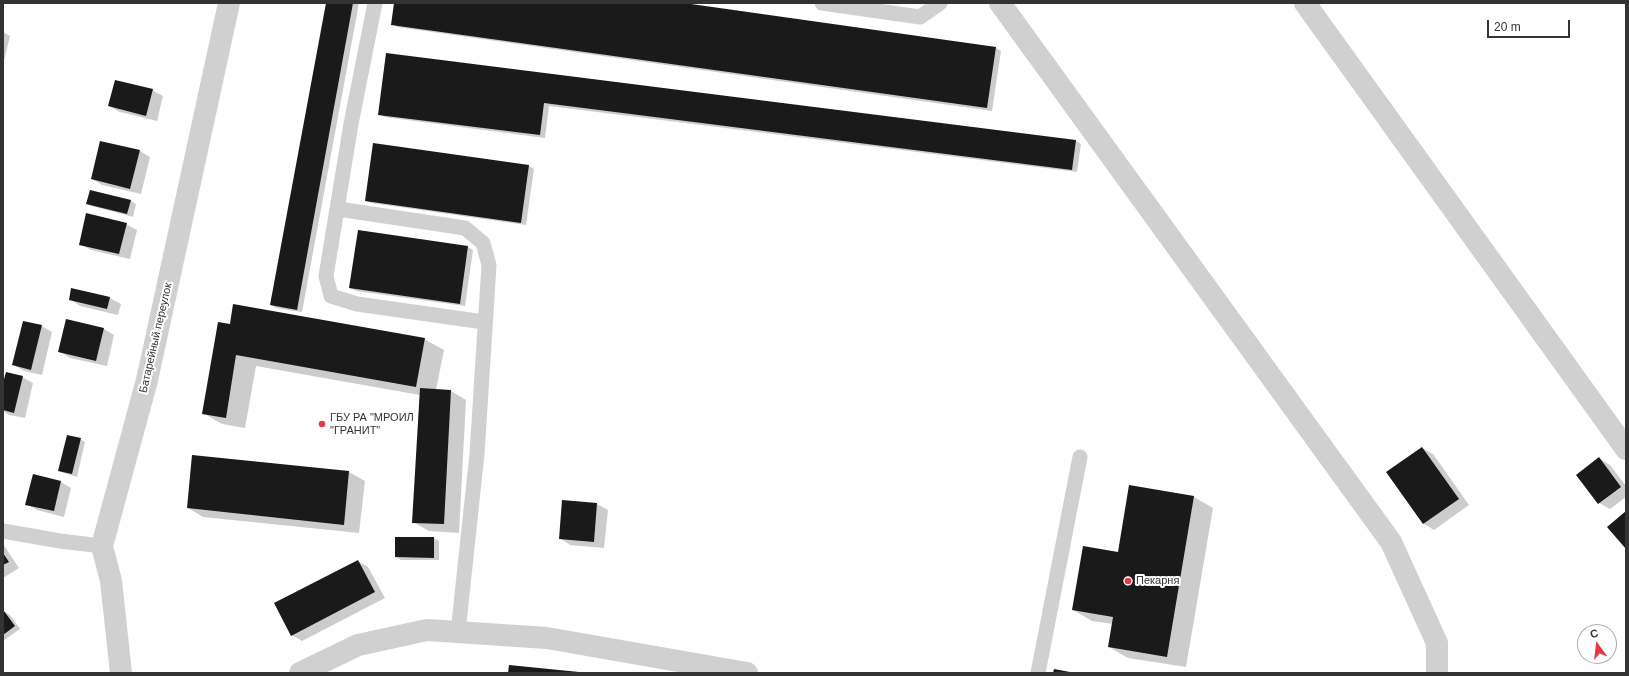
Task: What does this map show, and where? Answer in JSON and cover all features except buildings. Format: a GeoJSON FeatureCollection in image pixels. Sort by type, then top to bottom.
{"type":"FeatureCollection","features":[{"type":"Feature","properties":{"kind":"street","name":"Батарейный переулок"},"geometry":{"type":"LineString","coordinates":[[121,673],[111,581],[102,546],[147,380],[229,3]]}},
{"type":"Feature","properties":{"kind":"street"},"geometry":{"type":"LineString","coordinates":[[1000,3],[1391,542],[1437,643],[1437,673]]}},
{"type":"Feature","properties":{"kind":"street"},"geometry":{"type":"LineString","coordinates":[[1305,3],[1626,449]]}},
{"type":"Feature","properties":{"kind":"street"},"geometry":{"type":"LineString","coordinates":[[300,673],[358,645],[427,630],[547,638],[747,673]]}},
{"type":"Feature","properties":{"kind":"lane"},"geometry":{"type":"LineString","coordinates":[[375,3],[351,124],[326,276],[331,296],[357,304],[484,322]]}},
{"type":"Feature","properties":{"kind":"lane"},"geometry":{"type":"LineString","coordinates":[[822,3],[920,17],[940,3]]}},
{"type":"Feature","properties":{"kind":"lane"},"geometry":{"type":"LineString","coordinates":[[338,209],[465,228],[483,243],[489,265],[484,322],[477,454],[458,632]]}},
{"type":"Feature","properties":{"kind":"lane"},"geometry":{"type":"LineString","coordinates":[[1038,673],[1080,456]]}},
{"type":"Feature","properties":{"kind":"lane"},"geometry":{"type":"LineString","coordinates":[[3,531],[60,541],[102,546]]}},
{"type":"Feature","properties":{"kind":"place","name":"ГБУ РА \"МРОИЛ \"ГРАНИТ\""},"geometry":{"type":"Point","coordinates":[322,424]}},
{"type":"Feature","properties":{"kind":"place","name":"Пекарня"},"geometry":{"type":"Point","coordinates":[1128,581]}}]}
